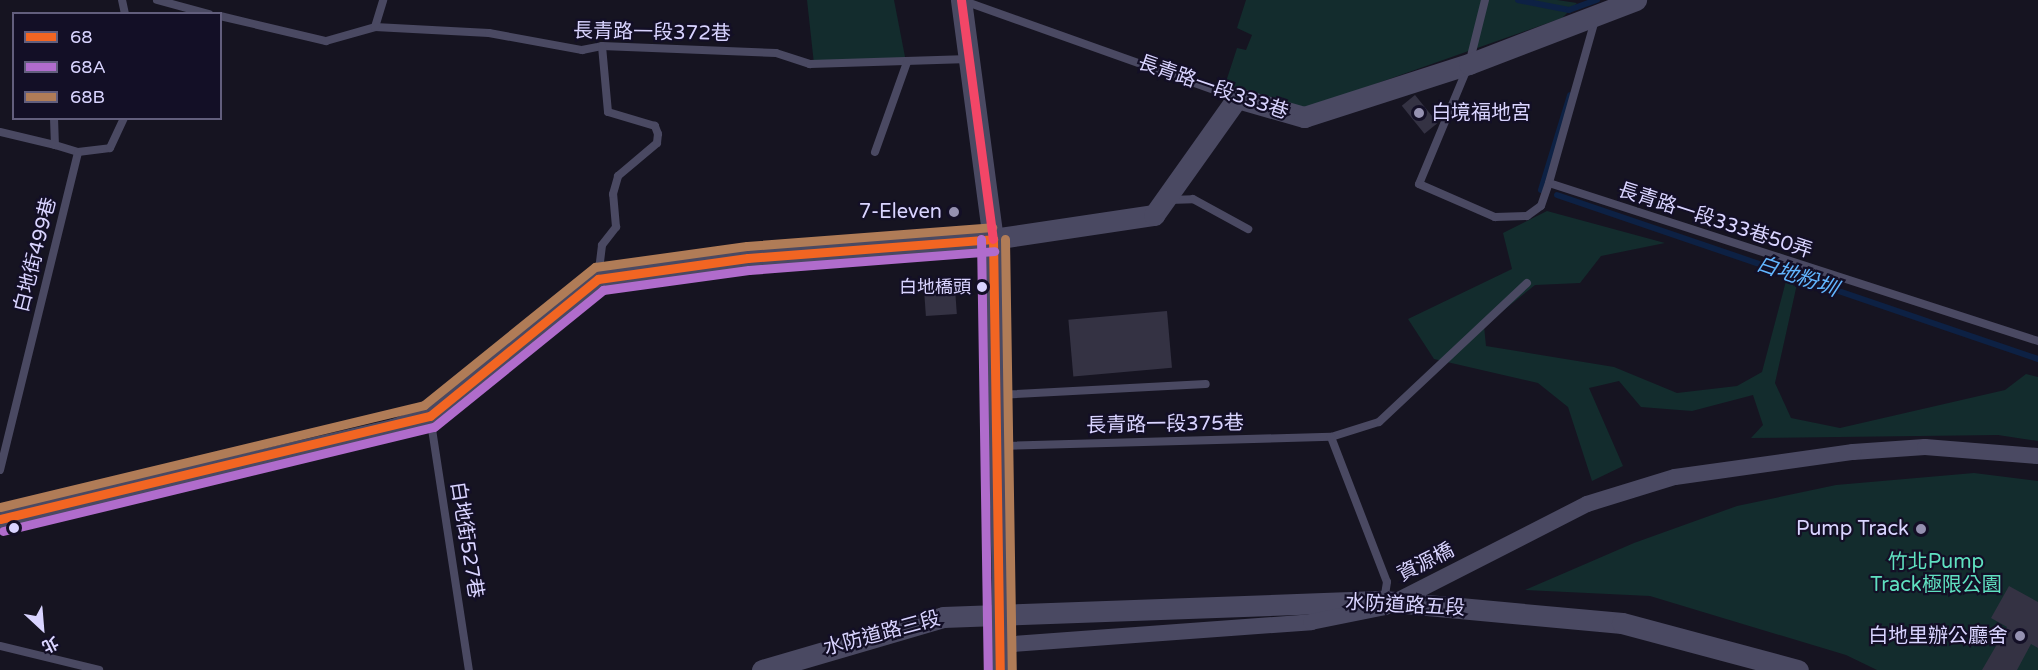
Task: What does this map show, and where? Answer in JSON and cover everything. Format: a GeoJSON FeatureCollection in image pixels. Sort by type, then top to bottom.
{"type":"FeatureCollection","features":[{"type":"Feature","properties":{"kind":"street"},"geometry":{"type":"LineString","coordinates":[[961,0],[993,239],[1002,576],[1000,670]]}},
{"type":"Feature","properties":{"kind":"street","name":"長青路一段333巷"},"geometry":{"type":"LineString","coordinates":[[1237,98],[1304,117],[1469,64],[1636,0]]}},
{"type":"Feature","properties":{"kind":"street"},"geometry":{"type":"LineString","coordinates":[[0,519],[393,429],[430,416],[598,279],[748,258],[993,239],[1154,215],[1169,200],[1237,98]]}},
{"type":"Feature","properties":{"kind":"street","name":"資源橋"},"geometry":{"type":"LineString","coordinates":[[1000,645],[1299,623],[1385,607],[1587,504],[1675,477],[1854,452],[1925,447],[2038,456]]}},
{"type":"Feature","properties":{"kind":"street","name":"水防道路五段"},"geometry":{"type":"LineString","coordinates":[[1005,614],[1383,601],[1622,623],[1798,670]]}},
{"type":"Feature","properties":{"kind":"street","name":"水防道路三段"},"geometry":{"type":"LineString","coordinates":[[762,670],[943,617],[1005,614]]}},
{"type":"Feature","properties":{"kind":"lane"},"geometry":{"type":"LineString","coordinates":[[157,0],[202,12]]}},
{"type":"Feature","properties":{"kind":"lane"},"geometry":{"type":"LineString","coordinates":[[375,27],[383,0]]}},
{"type":"Feature","properties":{"kind":"lane","name":"長青路一段333巷"},"geometry":{"type":"LineString","coordinates":[[961,0],[1237,98]]}},
{"type":"Feature","properties":{"kind":"lane"},"geometry":{"type":"LineString","coordinates":[[1485,0],[1469,64],[1419,184],[1495,217],[1527,216],[1541,206],[1550,183],[1597,14]]}},
{"type":"Feature","properties":{"kind":"lane","name":"長青路一段372巷"},"geometry":{"type":"LineString","coordinates":[[222,16],[326,41],[375,27],[489,33],[582,50],[602,46],[776,53],[810,64],[969,59]]}},
{"type":"Feature","properties":{"kind":"lane"},"geometry":{"type":"LineString","coordinates":[[598,279],[603,245],[616,227],[613,194],[618,176],[657,143],[658,134],[655,126],[608,112],[602,46]]}},
{"type":"Feature","properties":{"kind":"lane"},"geometry":{"type":"LineString","coordinates":[[875,152],[907,62]]}},
{"type":"Feature","properties":{"kind":"lane"},"geometry":{"type":"LineString","coordinates":[[54,120],[55,146]]}},
{"type":"Feature","properties":{"kind":"lane"},"geometry":{"type":"LineString","coordinates":[[0,132],[78,152],[110,148],[123,120]]}},
{"type":"Feature","properties":{"kind":"lane","name":"白地街499巷"},"geometry":{"type":"LineString","coordinates":[[0,471],[78,152]]}},
{"type":"Feature","properties":{"kind":"lane","name":"長青路一段333巷50弄"},"geometry":{"type":"LineString","coordinates":[[1550,183],[2038,341]]}},
{"type":"Feature","properties":{"kind":"lane"},"geometry":{"type":"LineString","coordinates":[[1169,200],[1193,199],[1248,229]]}},
{"type":"Feature","properties":{"kind":"lane","name":"長青路一段375巷"},"geometry":{"type":"LineString","coordinates":[[999,446],[1332,437],[1379,422],[1527,283]]}},
{"type":"Feature","properties":{"kind":"lane"},"geometry":{"type":"LineString","coordinates":[[997,395],[1206,384]]}},
{"type":"Feature","properties":{"kind":"lane","name":"白地街527巷"},"geometry":{"type":"LineString","coordinates":[[430,416],[469,670]]}},
{"type":"Feature","properties":{"kind":"lane"},"geometry":{"type":"LineString","coordinates":[[1332,437],[1387,582],[1383,601]]}},
{"type":"Feature","properties":{"kind":"lane"},"geometry":{"type":"LineString","coordinates":[[0,646],[99,670]]}},
{"type":"Feature","properties":{"kind":"green space"},"geometry":{"type":"Polygon","coordinates":[[[807,0],[894,0],[906,62],[814,64],[807,0]]]}},
{"type":"Feature","properties":{"kind":"green space"},"geometry":{"type":"Polygon","coordinates":[[[1246,0],[1557,0],[1577,3],[1562,18],[1290,114],[1222,94],[1237,48],[1246,50],[1252,35],[1237,28],[1246,0]]]}},
{"type":"Feature","properties":{"kind":"green space"},"geometry":{"type":"Polygon","coordinates":[[[1547,211],[1665,243],[1601,256],[1580,283],[1535,285],[1484,326],[1486,346],[1614,367],[1677,393],[1737,386],[1762,372],[1786,281],[1797,284],[1775,383],[1791,418],[1840,428],[2005,390],[2026,374],[2038,377],[2038,441],[1998,435],[1751,438],[1763,425],[1753,395],[1692,411],[1641,407],[1619,381],[1589,388],[1623,466],[1592,481],[1568,407],[1538,383],[1434,359],[1408,319],[1512,269],[1503,233],[1547,211]]]}},
{"type":"Feature","properties":{"kind":"green space","name":"竹北Pump Track極限公園"},"geometry":{"type":"Polygon","coordinates":[[[1974,473],[2038,481],[2038,670],[1877,670],[1846,655],[1650,596],[1525,590],[1634,543],[1737,506],[1836,485],[1974,473]]]}},
{"type":"Feature","properties":{"kind":"building","name":"白境福地宮"},"geometry":{"type":"Polygon","coordinates":[[[1415,95],[1438,123],[1424,134],[1402,106],[1415,95]]]}},
{"type":"Feature","properties":{"kind":"building"},"geometry":{"type":"Polygon","coordinates":[[[955,288],[957,314],[926,316],[924,290],[955,288]]]}},
{"type":"Feature","properties":{"kind":"building"},"geometry":{"type":"Polygon","coordinates":[[[1167,311],[1172,368],[1073,376],[1068,320],[1167,311]]]}},
{"type":"Feature","properties":{"kind":"building","name":"白地里辦公廳舍"},"geometry":{"type":"Polygon","coordinates":[[[2009,586],[2038,602],[2038,648],[2031,644],[2017,670],[1982,670],[2007,627],[1991,618],[2009,586]]]}},
{"type":"Feature","properties":{"kind":"waterway","name":"白地粉圳"},"geometry":{"type":"LineString","coordinates":[[1518,0],[1569,10],[1597,0]]}},
{"type":"Feature","properties":{"kind":"waterway","name":"白地粉圳"},"geometry":{"type":"LineString","coordinates":[[1541,190],[1570,95]]}},
{"type":"Feature","properties":{"kind":"waterway","name":"白地粉圳"},"geometry":{"type":"LineString","coordinates":[[1557,195],[2038,359]]}},
{"type":"Feature","properties":{"kind":"transit line"},"geometry":{"type":"LineString","coordinates":[[961,0],[993,239]]}},
{"type":"Feature","properties":{"kind":"transit line","name":"68B"},"geometry":{"type":"LineString","coordinates":[[0,507],[424,405],[595,267],[747,246],[992,227]]}},
{"type":"Feature","properties":{"kind":"transit line","name":"68A"},"geometry":{"type":"LineString","coordinates":[[981,239],[988,670]]}},
{"type":"Feature","properties":{"kind":"transit line","name":"68"},"geometry":{"type":"LineString","coordinates":[[993,239],[1000,670]]}},
{"type":"Feature","properties":{"kind":"transit line","name":"68"},"geometry":{"type":"LineString","coordinates":[[0,519],[430,416],[598,279],[748,258],[993,239]]}},
{"type":"Feature","properties":{"kind":"transit line","name":"68B"},"geometry":{"type":"LineString","coordinates":[[1005,239],[1012,670]]}},
{"type":"Feature","properties":{"kind":"transit line","name":"68A"},"geometry":{"type":"LineString","coordinates":[[3,531],[434,427],[603,290],[749,270],[994,251]]}},
{"type":"Feature","properties":{"kind":"place","name":"白境福地宮"},"geometry":{"type":"Point","coordinates":[1419,113]}},
{"type":"Feature","properties":{"kind":"place","name":"7-Eleven"},"geometry":{"type":"Point","coordinates":[954,212]}},
{"type":"Feature","properties":{"kind":"place","name":"白地橋頭"},"geometry":{"type":"Point","coordinates":[982,287]}},
{"type":"Feature","properties":{"kind":"place","name":"Pump Track"},"geometry":{"type":"Point","coordinates":[1921,529]}},
{"type":"Feature","properties":{"kind":"place","name":"白地里辦公廳舍"},"geometry":{"type":"Point","coordinates":[2020,636]}}]}
